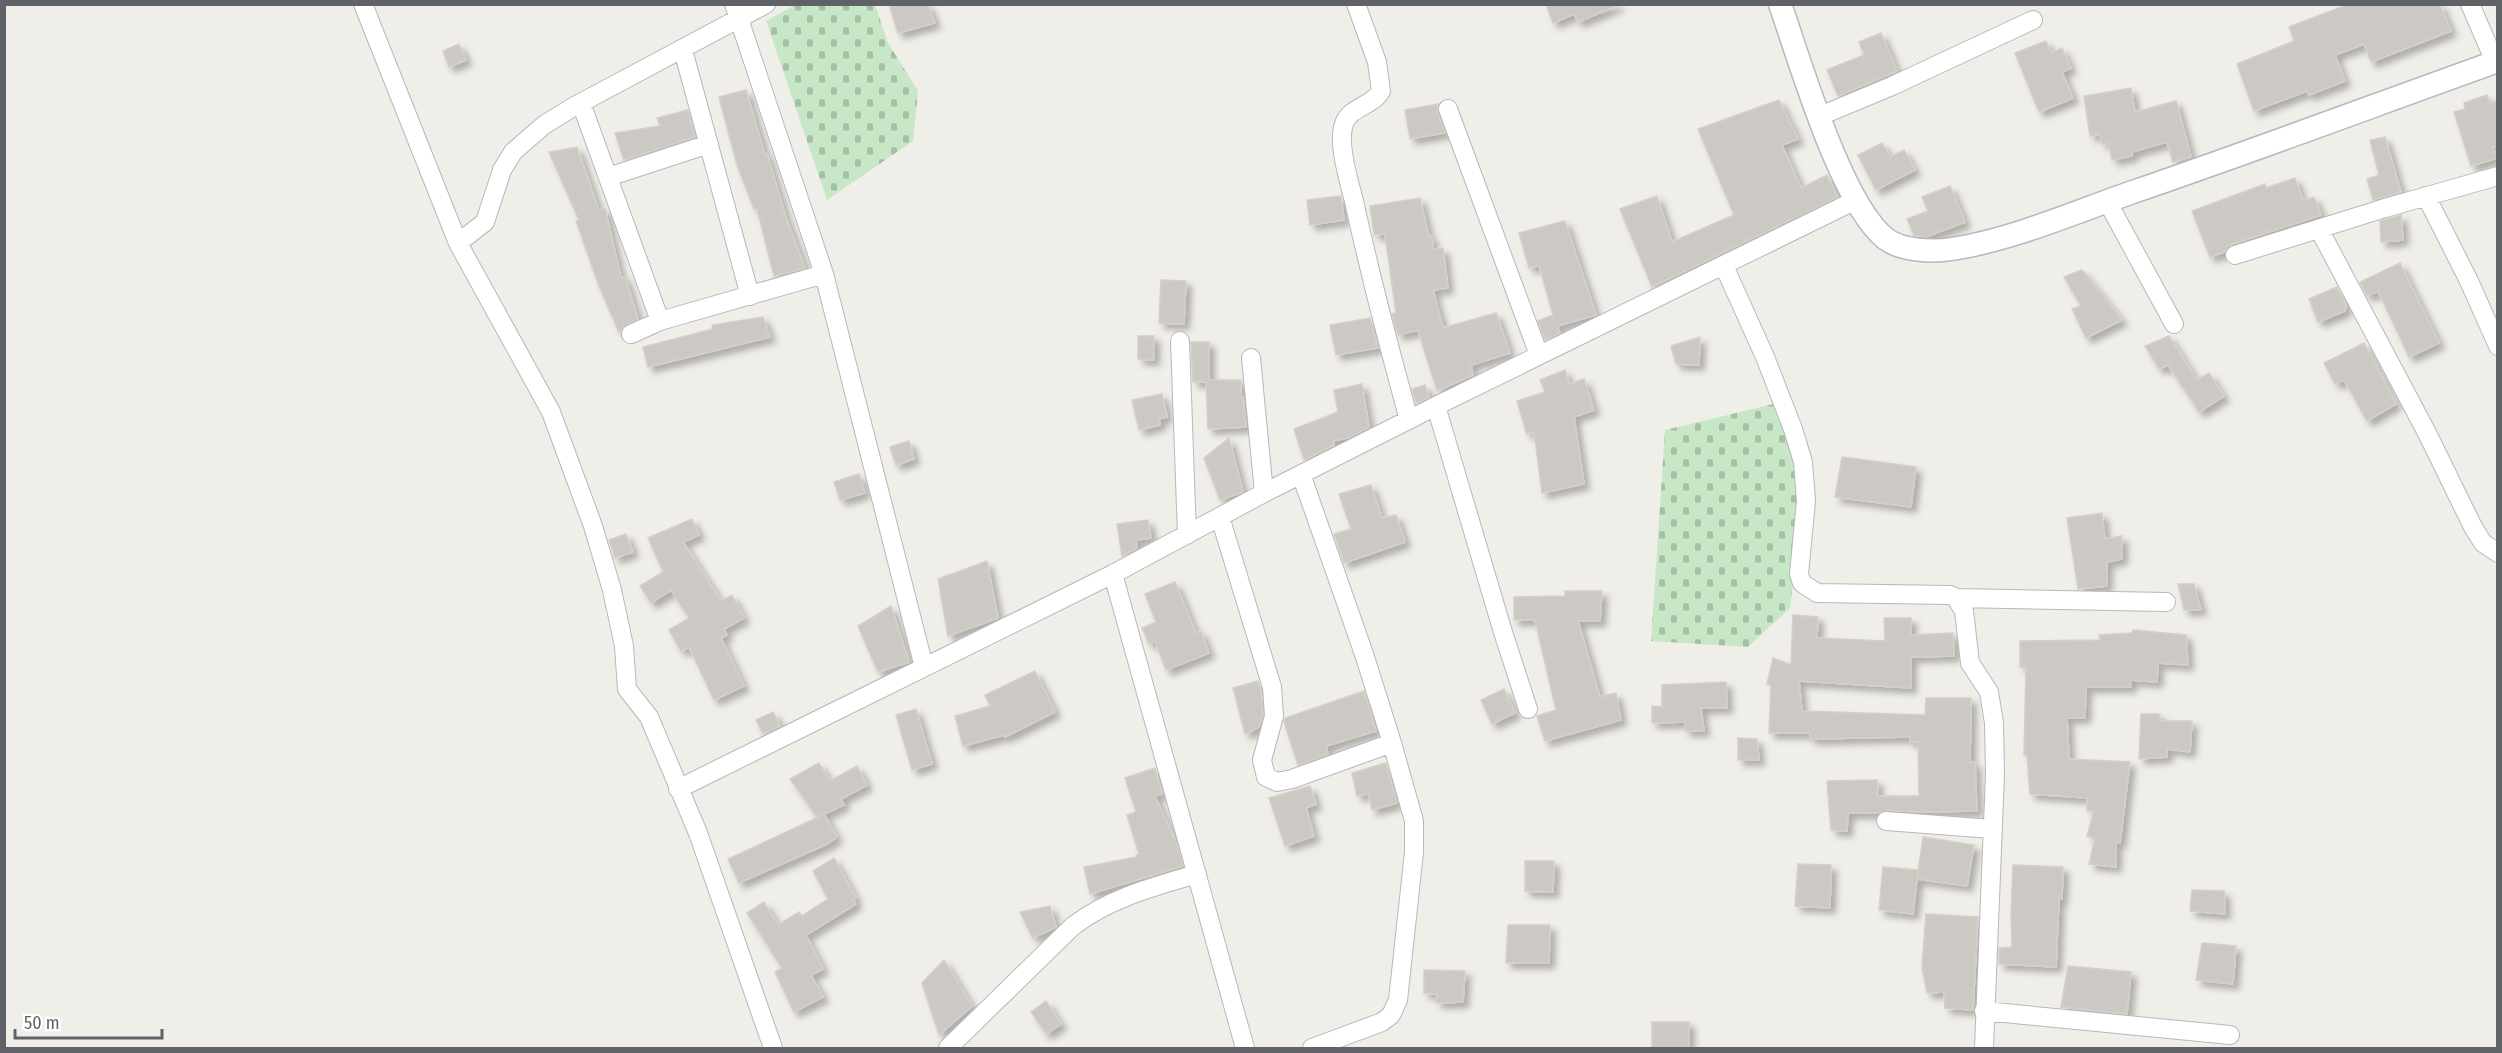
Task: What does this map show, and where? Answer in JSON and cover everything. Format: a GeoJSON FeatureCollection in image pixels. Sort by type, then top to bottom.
{"type":"FeatureCollection","features":[{"type":"Feature","properties":{"kind":"street"},"geometry":{"type":"LineString","coordinates":[[363,4],[458,243],[552,411],[593,526],[612,590],[624,646],[627,689],[649,717],[698,834],[773,1048]]}},
{"type":"Feature","properties":{"kind":"street"},"geometry":{"type":"LineString","coordinates":[[458,243],[485,222],[502,170],[513,152],[544,125],[683,50],[736,12],[766,4]]}},
{"type":"Feature","properties":{"kind":"street"},"geometry":{"type":"LineString","coordinates":[[1356,4],[1377,62],[1381,91],[1374,100],[1346,120],[1343,128],[1345,160],[1363,242],[1409,420]]}},
{"type":"Feature","properties":{"kind":"street"},"geometry":{"type":"LineString","coordinates":[[1780,4],[1820,116],[1856,200],[1872,225],[1887,240],[1899,245],[1922,249],[1949,249],[1996,239],[2496,62],[2470,4]]}},
{"type":"Feature","properties":{"kind":"street"},"geometry":{"type":"LineString","coordinates":[[736,12],[824,274],[924,667]]}},
{"type":"Feature","properties":{"kind":"street"},"geometry":{"type":"LineString","coordinates":[[1820,116],[1892,86],[2032,20]]}},
{"type":"Feature","properties":{"kind":"street"},"geometry":{"type":"LineString","coordinates":[[683,50],[750,296]]}},
{"type":"Feature","properties":{"kind":"street"},"geometry":{"type":"LineString","coordinates":[[581,103],[660,321]]}},
{"type":"Feature","properties":{"kind":"street"},"geometry":{"type":"LineString","coordinates":[[1448,110],[1539,355]]}},
{"type":"Feature","properties":{"kind":"street"},"geometry":{"type":"LineString","coordinates":[[608,177],[709,144]]}},
{"type":"Feature","properties":{"kind":"street"},"geometry":{"type":"LineString","coordinates":[[2235,255],[2498,176]]}},
{"type":"Feature","properties":{"kind":"street"},"geometry":{"type":"LineString","coordinates":[[2426,196],[2469,280],[2498,346]]}},
{"type":"Feature","properties":{"kind":"street"},"geometry":{"type":"LineString","coordinates":[[678,789],[1113,574],[1264,493],[1436,406],[1856,200]]}},
{"type":"Feature","properties":{"kind":"street"},"geometry":{"type":"LineString","coordinates":[[2107,201],[2174,324]]}},
{"type":"Feature","properties":{"kind":"street"},"geometry":{"type":"LineString","coordinates":[[2319,229],[2473,526],[2484,543],[2498,553]]}},
{"type":"Feature","properties":{"kind":"street"},"geometry":{"type":"LineString","coordinates":[[1724,266],[1765,357],[1793,429],[1803,462],[1806,501],[1799,574],[1802,583],[1817,593],[1943,594],[1956,598],[2166,602]]}},
{"type":"Feature","properties":{"kind":"street"},"geometry":{"type":"LineString","coordinates":[[631,334],[660,321],[824,274]]}},
{"type":"Feature","properties":{"kind":"street"},"geometry":{"type":"LineString","coordinates":[[1180,341],[1187,535]]}},
{"type":"Feature","properties":{"kind":"street"},"geometry":{"type":"LineString","coordinates":[[1251,358],[1264,493]]}},
{"type":"Feature","properties":{"kind":"street"},"geometry":{"type":"LineString","coordinates":[[1436,406],[1498,618],[1528,709]]}},
{"type":"Feature","properties":{"kind":"street"},"geometry":{"type":"LineString","coordinates":[[1301,474],[1354,624],[1392,742],[1409,804],[1414,836],[1398,1000],[1391,1015],[1382,1022],[1312,1048]]}},
{"type":"Feature","properties":{"kind":"street"},"geometry":{"type":"LineString","coordinates":[[1220,517],[1272,687],[1274,716],[1262,760],[1266,777],[1277,782],[1292,779],[1392,742]]}},
{"type":"Feature","properties":{"kind":"street"},"geometry":{"type":"LineString","coordinates":[[1113,574],[1245,1048]]}},
{"type":"Feature","properties":{"kind":"street"},"geometry":{"type":"LineString","coordinates":[[1956,598],[1964,611],[1970,663],[1989,692],[1992,706],[1995,774],[1984,1048]]}},
{"type":"Feature","properties":{"kind":"street"},"geometry":{"type":"LineString","coordinates":[[1886,821],[1992,829]]}},
{"type":"Feature","properties":{"kind":"street"},"geometry":{"type":"LineString","coordinates":[[948,1048],[1073,926],[1089,914],[1126,896],[1197,874]]}},
{"type":"Feature","properties":{"kind":"street"},"geometry":{"type":"LineString","coordinates":[[1984,1011],[2230,1035]]}},
{"type":"Feature","properties":{"kind":"green space"},"geometry":{"type":"Polygon","coordinates":[[[795,5],[875,5],[888,43],[918,91],[913,141],[827,200],[766,21],[795,5]]]}},
{"type":"Feature","properties":{"kind":"green space"},"geometry":{"type":"Polygon","coordinates":[[[1778,403],[1795,468],[1800,524],[1790,608],[1748,647],[1651,641],[1665,430],[1778,403]]]}},
{"type":"Feature","properties":{"kind":"building"},"geometry":{"type":"Polygon","coordinates":[[[889,4],[928,4],[935,23],[898,33],[889,4]]]}},
{"type":"Feature","properties":{"kind":"building"},"geometry":{"type":"Polygon","coordinates":[[[1546,4],[1619,5],[1578,22],[1574,14],[1553,23],[1546,4]]]}},
{"type":"Feature","properties":{"kind":"building"},"geometry":{"type":"Polygon","coordinates":[[[2349,4],[2440,4],[2451,31],[2371,62],[2364,44],[2335,55],[2345,81],[2309,95],[2307,91],[2254,111],[2237,64],[2294,41],[2289,27],[2349,4]]]}},
{"type":"Feature","properties":{"kind":"building"},"geometry":{"type":"Polygon","coordinates":[[[1881,33],[1897,71],[1838,96],[1827,70],[1864,55],[1859,42],[1881,33]]]}},
{"type":"Feature","properties":{"kind":"building"},"geometry":{"type":"Polygon","coordinates":[[[2046,41],[2051,53],[2062,48],[2071,68],[2062,72],[2073,98],[2039,112],[2015,53],[2046,41]]]}},
{"type":"Feature","properties":{"kind":"building"},"geometry":{"type":"Polygon","coordinates":[[[459,44],[466,60],[449,67],[443,51],[459,44]]]}},
{"type":"Feature","properties":{"kind":"building"},"geometry":{"type":"Polygon","coordinates":[[[2131,88],[2135,112],[2176,101],[2191,157],[2173,162],[2167,142],[2132,152],[2132,156],[2112,160],[2109,143],[2102,144],[2100,134],[2090,136],[2084,96],[2131,88]]]}},
{"type":"Feature","properties":{"kind":"building"},"geometry":{"type":"Polygon","coordinates":[[[746,90],[765,155],[767,154],[786,218],[805,268],[774,276],[757,209],[754,209],[737,165],[719,97],[746,90]]]}},
{"type":"Feature","properties":{"kind":"building"},"geometry":{"type":"Polygon","coordinates":[[[2487,95],[2490,104],[2498,101],[2498,146],[2493,147],[2497,158],[2471,166],[2454,112],[2465,109],[2464,103],[2487,95]]]}},
{"type":"Feature","properties":{"kind":"building"},"geometry":{"type":"Polygon","coordinates":[[[1779,100],[1798,139],[1782,145],[1801,188],[1827,175],[1837,197],[1652,287],[1620,209],[1657,196],[1672,242],[1734,215],[1698,129],[1779,100]]]}},
{"type":"Feature","properties":{"kind":"building"},"geometry":{"type":"Polygon","coordinates":[[[1438,104],[1437,112],[1445,133],[1410,139],[1405,110],[1438,104]]]}},
{"type":"Feature","properties":{"kind":"building"},"geometry":{"type":"Polygon","coordinates":[[[688,110],[695,137],[624,160],[615,133],[660,126],[657,118],[688,110]]]}},
{"type":"Feature","properties":{"kind":"building"},"geometry":{"type":"Polygon","coordinates":[[[2385,137],[2401,192],[2373,200],[2367,179],[2379,175],[2370,140],[2385,137]]]}},
{"type":"Feature","properties":{"kind":"building"},"geometry":{"type":"Polygon","coordinates":[[[1882,143],[1890,157],[1904,150],[1915,170],[1876,190],[1858,155],[1882,143]]]}},
{"type":"Feature","properties":{"kind":"building"},"geometry":{"type":"Polygon","coordinates":[[[577,147],[599,211],[605,208],[621,278],[625,277],[638,319],[626,324],[619,332],[599,286],[576,221],[579,220],[549,152],[577,147]]]}},
{"type":"Feature","properties":{"kind":"building"},"geometry":{"type":"Polygon","coordinates":[[[2295,178],[2303,201],[2314,197],[2321,215],[2232,244],[2224,252],[2210,257],[2192,211],[2265,184],[2266,188],[2295,178]]]}},
{"type":"Feature","properties":{"kind":"building"},"geometry":{"type":"Polygon","coordinates":[[[1950,186],[1965,222],[1926,237],[1914,235],[1907,219],[1928,211],[1922,197],[1950,186]]]}},
{"type":"Feature","properties":{"kind":"building"},"geometry":{"type":"Polygon","coordinates":[[[1341,196],[1344,220],[1310,225],[1307,200],[1341,196]]]}},
{"type":"Feature","properties":{"kind":"building"},"geometry":{"type":"Polygon","coordinates":[[[1420,198],[1429,237],[1432,236],[1433,249],[1443,248],[1448,288],[1433,290],[1443,328],[1496,313],[1510,353],[1471,365],[1473,375],[1437,391],[1418,330],[1398,335],[1392,314],[1396,313],[1385,234],[1374,235],[1370,206],[1420,198]]]}},
{"type":"Feature","properties":{"kind":"building"},"geometry":{"type":"Polygon","coordinates":[[[2401,215],[2403,240],[2381,242],[2380,221],[2401,215]]]}},
{"type":"Feature","properties":{"kind":"building"},"geometry":{"type":"Polygon","coordinates":[[[1565,221],[1596,315],[1557,326],[1560,333],[1545,340],[1538,321],[1553,315],[1539,265],[1529,268],[1519,233],[1565,221]]]}},
{"type":"Feature","properties":{"kind":"building"},"geometry":{"type":"Polygon","coordinates":[[[2400,263],[2439,343],[2409,357],[2378,291],[2367,296],[2360,282],[2400,263]]]}},
{"type":"Feature","properties":{"kind":"building"},"geometry":{"type":"Polygon","coordinates":[[[2082,270],[2122,320],[2086,338],[2072,309],[2081,306],[2064,277],[2082,270]]]}},
{"type":"Feature","properties":{"kind":"building"},"geometry":{"type":"Polygon","coordinates":[[[1161,280],[1186,281],[1184,324],[1159,323],[1161,280]]]}},
{"type":"Feature","properties":{"kind":"building"},"geometry":{"type":"Polygon","coordinates":[[[2337,287],[2346,305],[2345,311],[2318,322],[2309,299],[2337,287]]]}},
{"type":"Feature","properties":{"kind":"building"},"geometry":{"type":"Polygon","coordinates":[[[763,317],[770,337],[648,367],[643,347],[713,329],[712,325],[763,317]]]}},
{"type":"Feature","properties":{"kind":"building"},"geometry":{"type":"Polygon","coordinates":[[[1370,318],[1378,348],[1336,355],[1330,325],[1370,318]]]}},
{"type":"Feature","properties":{"kind":"building"},"geometry":{"type":"Polygon","coordinates":[[[1138,336],[1154,336],[1154,360],[1138,359],[1138,336]]]}},
{"type":"Feature","properties":{"kind":"building"},"geometry":{"type":"Polygon","coordinates":[[[2169,336],[2197,380],[2209,373],[2224,396],[2199,412],[2168,365],[2159,369],[2145,346],[2169,336]]]}},
{"type":"Feature","properties":{"kind":"building"},"geometry":{"type":"Polygon","coordinates":[[[1700,337],[1699,365],[1676,364],[1671,346],[1700,337]]]}},
{"type":"Feature","properties":{"kind":"building"},"geometry":{"type":"Polygon","coordinates":[[[1191,342],[1209,342],[1209,380],[1241,380],[1246,427],[1208,429],[1206,382],[1193,382],[1191,342]]]}},
{"type":"Feature","properties":{"kind":"building"},"geometry":{"type":"Polygon","coordinates":[[[2364,343],[2396,404],[2367,421],[2344,380],[2335,384],[2324,363],[2364,343]]]}},
{"type":"Feature","properties":{"kind":"building"},"geometry":{"type":"Polygon","coordinates":[[[1565,370],[1569,384],[1584,379],[1594,410],[1574,417],[1584,484],[1542,493],[1534,432],[1527,434],[1517,401],[1545,392],[1540,380],[1565,370]]]}},
{"type":"Feature","properties":{"kind":"building"},"geometry":{"type":"Polygon","coordinates":[[[1362,384],[1369,427],[1347,438],[1333,441],[1334,445],[1304,460],[1294,429],[1338,412],[1334,390],[1362,384]]]}},
{"type":"Feature","properties":{"kind":"building"},"geometry":{"type":"Polygon","coordinates":[[[1425,385],[1429,397],[1416,403],[1412,389],[1425,385]]]}},
{"type":"Feature","properties":{"kind":"building"},"geometry":{"type":"Polygon","coordinates":[[[1162,394],[1167,417],[1159,419],[1160,425],[1139,430],[1132,400],[1162,394]]]}},
{"type":"Feature","properties":{"kind":"building"},"geometry":{"type":"Polygon","coordinates":[[[1229,438],[1243,492],[1220,500],[1204,458],[1229,438]]]}},
{"type":"Feature","properties":{"kind":"building"},"geometry":{"type":"Polygon","coordinates":[[[909,441],[914,459],[896,465],[890,447],[909,441]]]}},
{"type":"Feature","properties":{"kind":"building"},"geometry":{"type":"Polygon","coordinates":[[[1842,457],[1916,467],[1911,507],[1835,497],[1842,457]]]}},
{"type":"Feature","properties":{"kind":"building"},"geometry":{"type":"Polygon","coordinates":[[[859,474],[865,493],[840,500],[834,482],[859,474]]]}},
{"type":"Feature","properties":{"kind":"building"},"geometry":{"type":"Polygon","coordinates":[[[1371,485],[1382,518],[1396,515],[1405,542],[1344,563],[1334,534],[1351,529],[1339,494],[1371,485]]]}},
{"type":"Feature","properties":{"kind":"building"},"geometry":{"type":"Polygon","coordinates":[[[2102,513],[2105,539],[2122,536],[2122,559],[2107,562],[2107,586],[2078,589],[2067,518],[2102,513]]]}},
{"type":"Feature","properties":{"kind":"building"},"geometry":{"type":"Polygon","coordinates":[[[692,519],[699,535],[683,542],[721,601],[732,595],[744,618],[724,629],[727,635],[721,638],[744,686],[714,700],[689,647],[681,651],[669,630],[689,618],[671,590],[651,603],[640,586],[663,572],[648,538],[692,519]]]}},
{"type":"Feature","properties":{"kind":"building"},"geometry":{"type":"Polygon","coordinates":[[[1148,520],[1151,538],[1136,540],[1137,548],[1122,556],[1117,524],[1148,520]]]}},
{"type":"Feature","properties":{"kind":"building"},"geometry":{"type":"Polygon","coordinates":[[[626,534],[633,552],[615,558],[609,540],[626,534]]]}},
{"type":"Feature","properties":{"kind":"building"},"geometry":{"type":"Polygon","coordinates":[[[987,561],[998,618],[948,636],[938,579],[987,561]]]}},
{"type":"Feature","properties":{"kind":"building"},"geometry":{"type":"Polygon","coordinates":[[[1175,582],[1196,633],[1201,631],[1209,653],[1166,670],[1155,641],[1149,644],[1142,628],[1156,622],[1145,594],[1175,582]]]}},
{"type":"Feature","properties":{"kind":"building"},"geometry":{"type":"Polygon","coordinates":[[[2178,584],[2194,584],[2201,610],[2184,610],[2178,584]]]}},
{"type":"Feature","properties":{"kind":"building"},"geometry":{"type":"Polygon","coordinates":[[[1565,591],[1602,591],[1600,621],[1578,621],[1600,697],[1616,693],[1621,720],[1545,741],[1537,716],[1556,710],[1535,620],[1514,620],[1514,597],[1565,596],[1565,591]]]}},
{"type":"Feature","properties":{"kind":"building"},"geometry":{"type":"Polygon","coordinates":[[[891,606],[909,662],[878,672],[858,626],[891,606]]]}},
{"type":"Feature","properties":{"kind":"building"},"geometry":{"type":"Polygon","coordinates":[[[1793,615],[1818,617],[1817,638],[1885,641],[1884,618],[1911,618],[1911,635],[1953,633],[1954,656],[1911,657],[1911,688],[1799,681],[1802,711],[1925,715],[1926,698],[1971,698],[1970,763],[1975,762],[1977,811],[1887,810],[1879,813],[1848,813],[1847,831],[1831,830],[1827,781],[1877,780],[1878,796],[1919,796],[1918,742],[1910,742],[1910,737],[1810,739],[1810,733],[1769,733],[1771,685],[1767,684],[1773,658],[1791,665],[1793,615]]]}},
{"type":"Feature","properties":{"kind":"building"},"geometry":{"type":"Polygon","coordinates":[[[2133,630],[2186,635],[2188,665],[2158,663],[2157,682],[2130,680],[2131,687],[2086,687],[2085,718],[2067,718],[2069,759],[2130,762],[2120,843],[2116,842],[2116,867],[2089,864],[2095,838],[2087,836],[2094,811],[2087,811],[2087,798],[2030,794],[2027,755],[2024,755],[2026,667],[2020,667],[2020,641],[2100,640],[2099,635],[2132,633],[2133,630]]]}},
{"type":"Feature","properties":{"kind":"building"},"geometry":{"type":"Polygon","coordinates":[[[1035,671],[1055,712],[1005,737],[1004,735],[963,746],[955,716],[990,706],[985,695],[1035,671]]]}},
{"type":"Feature","properties":{"kind":"building"},"geometry":{"type":"Polygon","coordinates":[[[1258,681],[1263,715],[1259,727],[1245,734],[1233,688],[1258,681]]]}},
{"type":"Feature","properties":{"kind":"building"},"geometry":{"type":"Polygon","coordinates":[[[1726,682],[1727,708],[1701,708],[1704,731],[1685,731],[1685,722],[1652,723],[1652,706],[1662,707],[1662,685],[1726,682]]]}},
{"type":"Feature","properties":{"kind":"building"},"geometry":{"type":"Polygon","coordinates":[[[1504,689],[1515,713],[1492,724],[1481,700],[1504,689]]]}},
{"type":"Feature","properties":{"kind":"building"},"geometry":{"type":"Polygon","coordinates":[[[1364,691],[1376,731],[1326,746],[1328,754],[1298,765],[1284,722],[1285,718],[1364,691]]]}},
{"type":"Feature","properties":{"kind":"building"},"geometry":{"type":"Polygon","coordinates":[[[916,709],[932,764],[912,770],[896,715],[916,709]]]}},
{"type":"Feature","properties":{"kind":"building"},"geometry":{"type":"Polygon","coordinates":[[[773,712],[780,726],[763,734],[756,720],[773,712]]]}},
{"type":"Feature","properties":{"kind":"building"},"geometry":{"type":"Polygon","coordinates":[[[2141,714],[2160,714],[2159,721],[2192,721],[2190,752],[2167,749],[2167,757],[2139,759],[2141,714]]]}},
{"type":"Feature","properties":{"kind":"building"},"geometry":{"type":"Polygon","coordinates":[[[1738,738],[1757,739],[1759,760],[1738,760],[1738,738]]]}},
{"type":"Feature","properties":{"kind":"building"},"geometry":{"type":"Polygon","coordinates":[[[819,763],[830,781],[857,766],[867,785],[841,799],[844,805],[824,814],[837,837],[827,844],[739,883],[728,859],[823,815],[817,817],[790,779],[819,763]]]}},
{"type":"Feature","properties":{"kind":"building"},"geometry":{"type":"Polygon","coordinates":[[[1386,763],[1397,803],[1372,810],[1368,793],[1357,796],[1352,773],[1386,763]]]}},
{"type":"Feature","properties":{"kind":"building"},"geometry":{"type":"Polygon","coordinates":[[[1155,768],[1162,794],[1155,796],[1177,845],[1183,866],[1090,894],[1084,867],[1137,857],[1136,855],[1139,854],[1127,815],[1136,812],[1125,778],[1155,768]]]}},
{"type":"Feature","properties":{"kind":"building"},"geometry":{"type":"Polygon","coordinates":[[[1310,786],[1316,804],[1306,808],[1314,836],[1285,846],[1269,798],[1310,786]]]}},
{"type":"Feature","properties":{"kind":"building"},"geometry":{"type":"Polygon","coordinates":[[[1923,837],[1974,845],[1967,886],[1917,879],[1923,837]]]}},
{"type":"Feature","properties":{"kind":"building"},"geometry":{"type":"Polygon","coordinates":[[[834,858],[856,898],[853,900],[856,904],[806,935],[823,969],[811,975],[823,997],[794,1012],[775,972],[782,968],[747,913],[764,902],[778,925],[799,912],[802,916],[828,899],[813,871],[834,858]]]}},
{"type":"Feature","properties":{"kind":"building"},"geometry":{"type":"Polygon","coordinates":[[[1525,861],[1554,861],[1553,892],[1525,891],[1525,861]]]}},
{"type":"Feature","properties":{"kind":"building"},"geometry":{"type":"Polygon","coordinates":[[[1798,864],[1831,865],[1830,908],[1795,906],[1798,864]]]}},
{"type":"Feature","properties":{"kind":"building"},"geometry":{"type":"Polygon","coordinates":[[[2013,865],[2063,867],[2056,967],[1999,964],[1999,948],[2012,947],[2013,865]]]}},
{"type":"Feature","properties":{"kind":"building"},"geometry":{"type":"Polygon","coordinates":[[[1883,867],[1918,870],[1913,914],[1879,910],[1883,867]]]}},
{"type":"Feature","properties":{"kind":"building"},"geometry":{"type":"Polygon","coordinates":[[[2192,890],[2224,891],[2225,914],[2190,911],[2192,890]]]}},
{"type":"Feature","properties":{"kind":"building"},"geometry":{"type":"Polygon","coordinates":[[[1050,906],[1056,927],[1033,938],[1020,912],[1050,906]]]}},
{"type":"Feature","properties":{"kind":"building"},"geometry":{"type":"Polygon","coordinates":[[[1926,914],[1978,917],[1973,1010],[1945,1008],[1944,992],[1927,993],[1922,967],[1926,914]]]}},
{"type":"Feature","properties":{"kind":"building"},"geometry":{"type":"Polygon","coordinates":[[[1508,925],[1550,925],[1549,963],[1506,963],[1508,925]]]}},
{"type":"Feature","properties":{"kind":"building"},"geometry":{"type":"Polygon","coordinates":[[[2202,943],[2236,946],[2233,984],[2196,980],[2202,943]]]}},
{"type":"Feature","properties":{"kind":"building"},"geometry":{"type":"Polygon","coordinates":[[[944,960],[972,1006],[939,1035],[922,983],[944,960]]]}},
{"type":"Feature","properties":{"kind":"building"},"geometry":{"type":"Polygon","coordinates":[[[2068,966],[2131,972],[2127,1014],[2061,1007],[2068,966]]]}},
{"type":"Feature","properties":{"kind":"building"},"geometry":{"type":"Polygon","coordinates":[[[1424,970],[1465,971],[1463,1002],[1436,1003],[1437,994],[1424,993],[1424,970]]]}},
{"type":"Feature","properties":{"kind":"building"},"geometry":{"type":"Polygon","coordinates":[[[1046,1001],[1061,1024],[1046,1034],[1031,1012],[1046,1001]]]}},
{"type":"Feature","properties":{"kind":"building"},"geometry":{"type":"Polygon","coordinates":[[[1652,1022],[1689,1022],[1689,1048],[1652,1048],[1652,1022]]]}}]}
